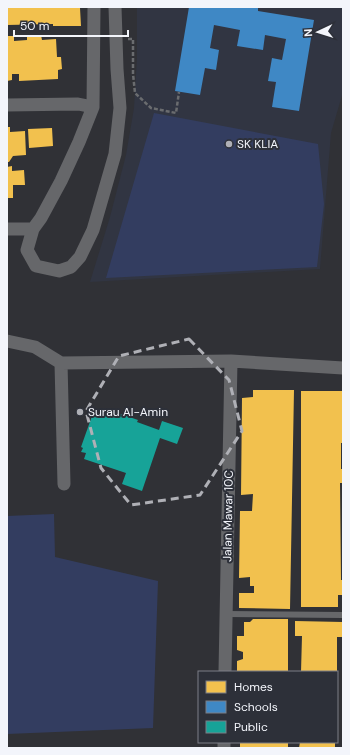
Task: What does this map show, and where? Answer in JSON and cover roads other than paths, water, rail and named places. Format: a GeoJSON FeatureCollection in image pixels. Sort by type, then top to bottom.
{"type":"FeatureCollection","features":[{"type":"Feature","properties":{"kind":"street"},"geometry":{"type":"LineString","coordinates":[[94,7],[93,107],[61,181],[41,218],[33,229],[27,250],[36,266],[59,271],[71,267],[80,257],[93,230],[115,154],[120,108],[115,7]]}},
{"type":"Feature","properties":{"kind":"street"},"geometry":{"type":"LineString","coordinates":[[7,105],[78,104],[93,107]]}},
{"type":"Feature","properties":{"kind":"street"},"geometry":{"type":"LineString","coordinates":[[7,229],[33,229]]}},
{"type":"Feature","properties":{"kind":"street"},"geometry":{"type":"LineString","coordinates":[[7,341],[35,347],[61,362],[231,360],[343,368]]}},
{"type":"Feature","properties":{"kind":"street","name":"Jalan Mawar 10C"},"geometry":{"type":"LineString","coordinates":[[225,671],[231,360]]}},
{"type":"Feature","properties":{"kind":"street"},"geometry":{"type":"LineString","coordinates":[[61,362],[64,484]]}},
{"type":"Feature","properties":{"kind":"lane"},"geometry":{"type":"LineString","coordinates":[[226,614],[343,615]]}},
{"type":"Feature","properties":{"kind":"place","name":"SK KLIA"},"geometry":{"type":"Point","coordinates":[229,144]}},
{"type":"Feature","properties":{"kind":"place","name":"Surau Al-Amin"},"geometry":{"type":"Point","coordinates":[80,412]}}]}
